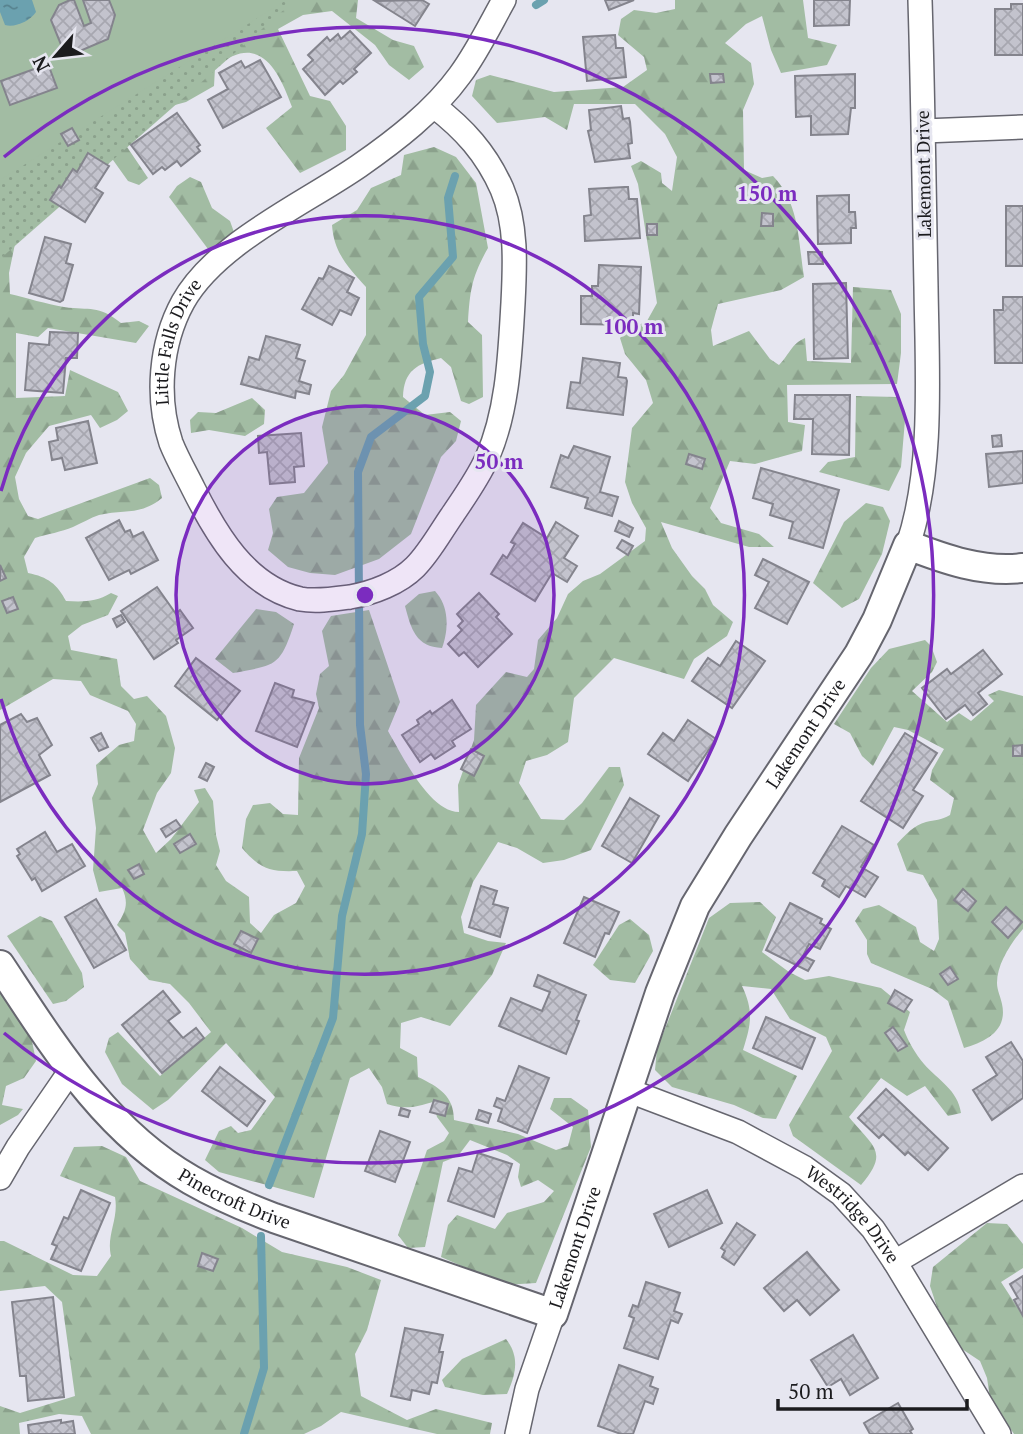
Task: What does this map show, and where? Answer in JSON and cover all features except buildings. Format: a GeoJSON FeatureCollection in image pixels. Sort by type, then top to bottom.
{"type":"FeatureCollection","features":[{"type":"Feature","properties":{"kind":"street","name":"Little Falls Drive"},"geometry":{"type":"LineString","coordinates":[[434,106],[461,127],[483,155],[503,190],[513,230],[512,323],[499,425],[486,460],[467,493],[414,567],[395,581],[369,594],[334,599],[301,599],[270,586],[243,565],[216,533],[193,489],[172,443],[162,401],[164,366],[170,334],[183,302],[206,271],[262,228],[360,165],[434,106],[460,75],[504,0]]}},
{"type":"Feature","properties":{"kind":"street","name":"Lakemont Drive"},"geometry":{"type":"LineString","coordinates":[[517,1434],[527,1389],[585,1222],[626,1090],[660,993],[695,906],[738,836],[859,654],[877,620],[915,524],[926,428],[924,131],[920,0]]}},
{"type":"Feature","properties":{"kind":"street"},"geometry":{"type":"LineString","coordinates":[[924,131],[1023,127]]}},
{"type":"Feature","properties":{"kind":"street"},"geometry":{"type":"LineString","coordinates":[[908,545],[944,559],[978,567],[1011,570],[1023,568]]}},
{"type":"Feature","properties":{"kind":"street","name":"Pinecroft Drive"},"geometry":{"type":"LineString","coordinates":[[0,965],[71,1070],[94,1099],[143,1145],[189,1179],[274,1218],[553,1314]]}},
{"type":"Feature","properties":{"kind":"street"},"geometry":{"type":"LineString","coordinates":[[0,1178],[71,1070]]}},
{"type":"Feature","properties":{"kind":"street","name":"Westridge Drive"},"geometry":{"type":"LineString","coordinates":[[626,1090],[738,1132],[805,1168],[841,1194],[873,1230],[895,1262],[999,1434]]}},
{"type":"Feature","properties":{"kind":"street"},"geometry":{"type":"LineString","coordinates":[[895,1262],[1023,1186]]}},
{"type":"Feature","properties":{"kind":"green space"},"geometry":{"type":"Polygon","coordinates":[[[0,0],[295,0],[0,259],[0,0]]]}},
{"type":"Feature","properties":{"kind":"green space"},"geometry":{"type":"Polygon","coordinates":[[[0,0],[286,0],[0,180],[0,0]]]}},
{"type":"Feature","properties":{"kind":"green space"},"geometry":{"type":"Polygon","coordinates":[[[287,0],[358,0],[356,18],[393,40],[414,46],[424,67],[409,80],[389,65],[375,45],[332,11],[303,15],[278,29],[310,96],[330,101],[346,126],[346,150],[300,173],[266,128],[292,107],[280,79],[264,59],[255,54],[243,53],[230,57],[215,68],[214,86],[186,102],[153,111],[121,138],[148,178],[139,185],[128,181],[113,160],[91,144],[16,239],[9,273],[10,294],[57,306],[94,309],[121,323],[139,321],[149,326],[136,343],[48,328],[38,337],[16,333],[16,398],[65,396],[70,370],[118,392],[128,411],[100,428],[91,415],[49,426],[26,453],[15,477],[19,499],[28,516],[38,519],[150,478],[159,485],[162,498],[146,507],[99,515],[68,529],[35,538],[24,557],[28,573],[51,582],[66,601],[89,601],[111,593],[118,596],[108,615],[82,625],[68,636],[71,650],[117,659],[121,686],[134,699],[147,696],[166,716],[175,748],[171,773],[157,793],[143,830],[156,853],[171,839],[199,802],[194,790],[205,788],[213,801],[220,851],[216,865],[226,881],[249,897],[250,923],[261,933],[274,915],[296,903],[305,886],[297,871],[266,868],[254,861],[242,848],[246,819],[253,805],[270,803],[283,814],[298,815],[299,758],[319,708],[316,694],[320,674],[329,666],[322,631],[331,616],[369,610],[400,702],[388,731],[427,792],[448,809],[459,812],[458,785],[474,740],[476,705],[506,672],[527,677],[534,669],[538,640],[557,618],[568,594],[583,581],[600,574],[645,541],[646,528],[632,503],[625,482],[632,428],[653,403],[646,380],[625,354],[620,338],[628,330],[647,321],[657,303],[638,184],[631,166],[641,161],[661,173],[662,183],[672,191],[677,157],[665,134],[635,104],[574,104],[567,130],[545,117],[497,123],[472,96],[476,80],[490,75],[554,92],[623,87],[647,70],[644,57],[618,35],[621,19],[634,10],[656,13],[675,9],[675,0],[803,0],[808,38],[837,45],[827,65],[781,73],[771,50],[762,16],[746,24],[725,43],[751,63],[754,84],[743,110],[744,170],[762,178],[773,176],[782,187],[796,223],[804,277],[781,290],[718,304],[711,330],[713,346],[749,331],[770,359],[779,365],[794,346],[805,338],[807,361],[851,363],[853,287],[891,290],[901,314],[901,353],[897,384],[787,385],[788,422],[805,425],[802,451],[755,464],[730,461],[710,508],[721,523],[759,534],[774,547],[749,547],[661,522],[672,548],[692,576],[705,589],[713,605],[733,622],[727,636],[694,659],[684,679],[614,658],[574,698],[568,742],[547,755],[526,761],[519,783],[541,819],[564,820],[582,803],[609,767],[620,767],[624,785],[591,850],[564,860],[543,863],[517,848],[498,842],[473,882],[461,917],[464,933],[488,941],[506,943],[492,975],[450,1026],[421,1017],[401,1023],[400,1048],[417,1057],[418,1077],[439,1089],[448,1098],[454,1120],[518,1134],[556,1150],[568,1146],[573,1127],[550,1109],[554,1098],[571,1098],[588,1110],[591,1147],[536,1283],[505,1285],[441,1257],[448,1225],[457,1215],[495,1229],[507,1213],[544,1202],[554,1191],[538,1180],[521,1187],[518,1177],[520,1164],[507,1155],[470,1140],[458,1156],[443,1162],[425,1247],[408,1248],[398,1235],[427,1150],[444,1141],[449,1133],[437,1117],[433,1102],[410,1107],[387,1104],[382,1087],[369,1068],[350,1078],[314,1198],[219,1172],[205,1160],[219,1131],[231,1126],[238,1133],[251,1130],[275,1097],[226,1043],[168,1100],[153,1110],[122,1084],[105,1052],[109,1038],[118,1032],[160,1076],[211,1032],[189,1003],[170,984],[149,980],[130,959],[125,933],[117,925],[125,907],[122,888],[99,892],[93,870],[96,828],[92,798],[98,784],[96,765],[119,745],[134,741],[136,724],[128,711],[90,695],[81,681],[53,679],[0,710],[0,133],[287,0]]]}},
{"type":"Feature","properties":{"kind":"green space"},"geometry":{"type":"Polygon","coordinates":[[[434,147],[456,157],[476,183],[488,248],[473,284],[468,322],[482,335],[483,397],[469,404],[461,401],[451,367],[441,358],[413,370],[406,380],[403,397],[425,415],[450,412],[461,421],[456,441],[441,457],[411,534],[379,559],[335,575],[310,573],[288,567],[268,550],[273,533],[269,509],[277,497],[304,493],[328,463],[322,427],[331,391],[344,375],[366,335],[366,287],[339,252],[332,225],[357,210],[371,188],[401,175],[404,155],[434,147]]]}},
{"type":"Feature","properties":{"kind":"green space"},"geometry":{"type":"Polygon","coordinates":[[[190,177],[201,182],[212,208],[230,221],[235,235],[211,253],[169,197],[177,186],[190,177]]]}},
{"type":"Feature","properties":{"kind":"green space"},"geometry":{"type":"Polygon","coordinates":[[[856,396],[897,397],[905,420],[901,467],[889,491],[819,472],[828,462],[855,457],[856,396]]]}},
{"type":"Feature","properties":{"kind":"green space"},"geometry":{"type":"Polygon","coordinates":[[[252,398],[265,410],[264,424],[245,436],[209,430],[191,433],[190,420],[198,412],[216,413],[252,398]]]}},
{"type":"Feature","properties":{"kind":"green space"},"geometry":{"type":"Polygon","coordinates":[[[866,503],[883,507],[890,521],[882,554],[859,599],[842,608],[813,583],[844,522],[866,503]]]}},
{"type":"Feature","properties":{"kind":"green space"},"geometry":{"type":"Polygon","coordinates":[[[435,591],[443,604],[446,618],[442,648],[433,647],[420,640],[412,629],[405,606],[419,594],[435,591]]]}},
{"type":"Feature","properties":{"kind":"green space"},"geometry":{"type":"Polygon","coordinates":[[[256,609],[276,612],[294,624],[289,638],[285,649],[274,662],[233,673],[215,659],[256,609]]]}},
{"type":"Feature","properties":{"kind":"green space"},"geometry":{"type":"Polygon","coordinates":[[[925,640],[931,646],[937,662],[932,672],[912,691],[947,722],[959,713],[971,721],[994,701],[988,695],[999,690],[1023,696],[1023,929],[1005,954],[999,969],[997,986],[1002,1004],[1002,1021],[987,1039],[964,1048],[948,1001],[932,989],[871,963],[867,954],[867,940],[855,921],[863,909],[879,905],[916,927],[920,942],[934,951],[939,939],[937,900],[923,875],[907,871],[897,844],[918,825],[950,815],[954,798],[930,780],[932,770],[944,749],[908,730],[894,727],[873,766],[862,756],[850,733],[834,724],[871,668],[889,649],[925,640]]]}},
{"type":"Feature","properties":{"kind":"green space"},"geometry":{"type":"Polygon","coordinates":[[[760,902],[776,917],[762,952],[805,980],[829,976],[881,988],[910,1012],[904,1030],[910,1044],[924,1064],[952,1092],[959,1105],[961,1113],[948,1116],[925,1086],[907,1096],[881,1078],[849,1117],[875,1149],[875,1164],[861,1185],[793,1136],[789,1125],[832,1051],[826,1037],[790,1019],[771,989],[742,986],[750,1018],[743,1050],[797,1076],[776,1119],[763,1118],[734,1105],[672,1087],[655,1070],[657,1049],[709,918],[730,903],[760,902]]]}},
{"type":"Feature","properties":{"kind":"green space"},"geometry":{"type":"Polygon","coordinates":[[[40,916],[52,921],[82,973],[84,987],[66,1001],[53,1004],[7,936],[40,916]]]}},
{"type":"Feature","properties":{"kind":"green space"},"geometry":{"type":"Polygon","coordinates":[[[630,919],[649,935],[653,951],[635,983],[610,980],[593,965],[619,925],[630,919]]]}},
{"type":"Feature","properties":{"kind":"green space"},"geometry":{"type":"Polygon","coordinates":[[[0,990],[32,1041],[36,1061],[24,1078],[6,1086],[2,1105],[23,1109],[0,1125],[0,990]]]}},
{"type":"Feature","properties":{"kind":"green space"},"geometry":{"type":"Polygon","coordinates":[[[102,1146],[126,1157],[140,1181],[242,1228],[282,1252],[347,1267],[381,1280],[367,1330],[355,1354],[361,1396],[407,1420],[436,1409],[492,1423],[490,1434],[437,1434],[341,1412],[304,1434],[91,1434],[82,1416],[59,1414],[19,1423],[20,1434],[0,1434],[0,1406],[20,1413],[75,1396],[62,1302],[45,1286],[0,1291],[0,1241],[73,1275],[97,1276],[111,1256],[115,1197],[60,1176],[74,1147],[102,1146]]]}},
{"type":"Feature","properties":{"kind":"green space"},"geometry":{"type":"Polygon","coordinates":[[[987,1223],[1007,1224],[1023,1244],[1023,1268],[1001,1282],[1023,1316],[1023,1434],[1014,1434],[990,1398],[987,1378],[980,1361],[962,1349],[938,1310],[930,1286],[933,1267],[987,1223]]]}},
{"type":"Feature","properties":{"kind":"green space"},"geometry":{"type":"Polygon","coordinates":[[[506,1339],[515,1359],[513,1380],[507,1394],[483,1395],[445,1387],[442,1380],[462,1359],[506,1339]]]}},
{"type":"Feature","properties":{"kind":"water"},"geometry":{"type":"Polygon","coordinates":[[[0,0],[32,0],[36,12],[22,23],[5,25],[0,12],[0,0]]]}},
{"type":"Feature","properties":{"kind":"waterway"},"geometry":{"type":"LineString","coordinates":[[536,5],[544,0]]}},
{"type":"Feature","properties":{"kind":"waterway"},"geometry":{"type":"LineString","coordinates":[[269,1185],[333,1018],[342,916],[362,834],[366,774],[360,725],[358,472],[371,437],[425,396],[430,372],[423,344],[419,297],[453,257],[448,198],[455,176]]}},
{"type":"Feature","properties":{"kind":"waterway"},"geometry":{"type":"LineString","coordinates":[[244,1434],[264,1368],[261,1236]]}}]}
